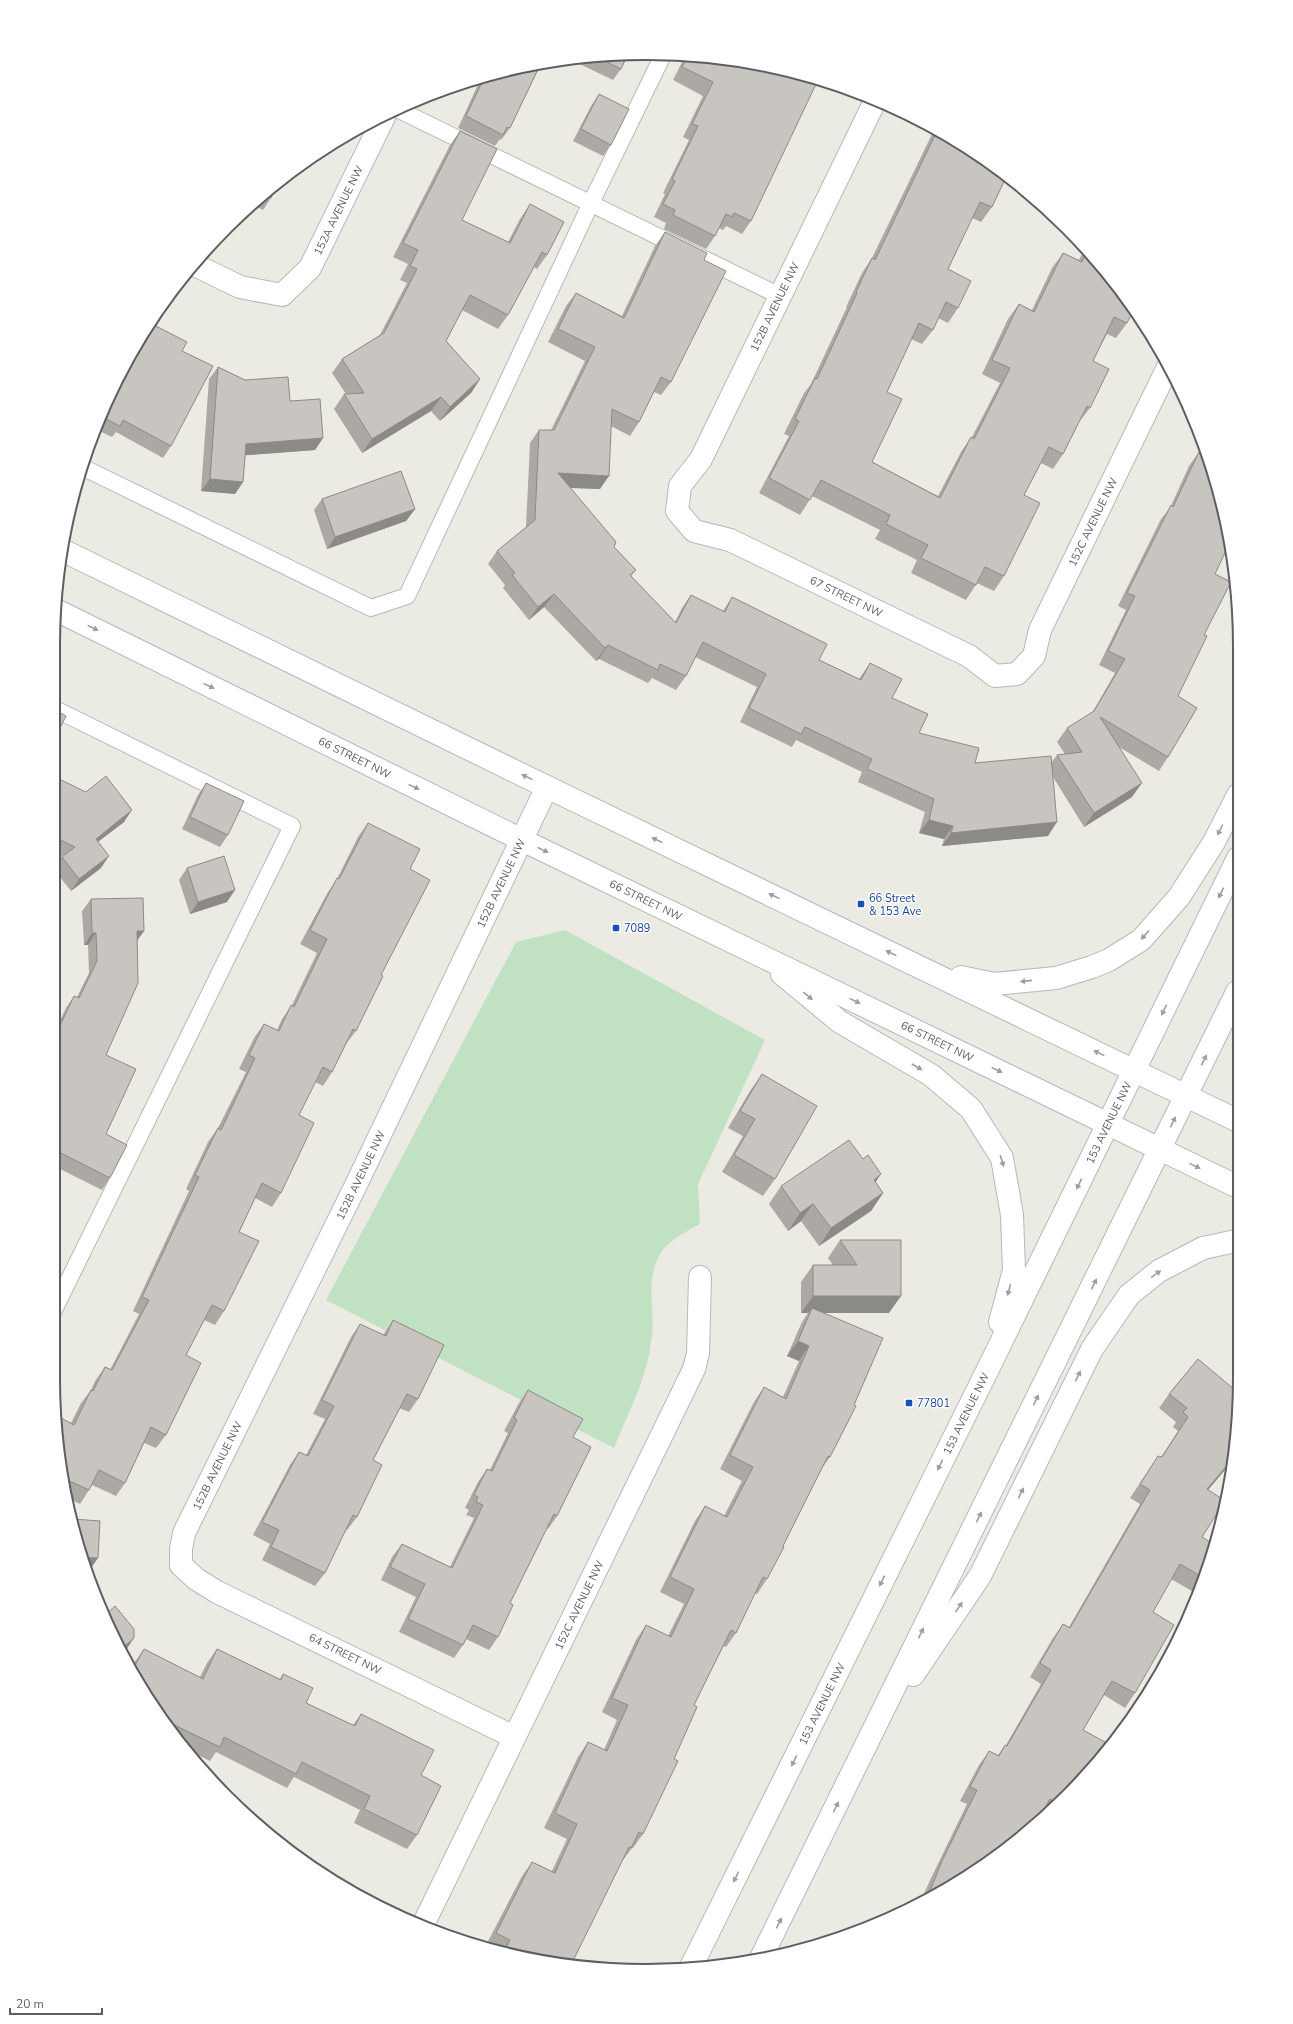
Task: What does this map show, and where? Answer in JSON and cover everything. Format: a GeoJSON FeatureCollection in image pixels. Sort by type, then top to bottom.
{"type":"FeatureCollection","features":[{"type":"Feature","properties":{"kind":"main road","name":"152B AVENUE NW"},"geometry":{"type":"LineString","coordinates":[[677,511],[680,486],[701,459],[873,106]]}},
{"type":"Feature","properties":{"kind":"main road","name":"152A AVENUE NW"},"geometry":{"type":"LineString","coordinates":[[200,267],[240,287],[282,296],[310,268],[381,123]]}},
{"type":"Feature","properties":{"kind":"main road","name":"152C AVENUE NW"},"geometry":{"type":"LineString","coordinates":[[1017,674],[1034,656],[1040,630],[1165,373]]}},
{"type":"Feature","properties":{"kind":"main road","name":"67 STREET NW"},"geometry":{"type":"LineString","coordinates":[[677,511],[694,531],[730,540],[969,656],[995,676],[1017,674]]}},
{"type":"Feature","properties":{"kind":"main road"},"geometry":{"type":"LineString","coordinates":[[68,553],[547,787],[1233,1118]]}},
{"type":"Feature","properties":{"kind":"main road","name":"66 STREET NW"},"geometry":{"type":"LineString","coordinates":[[61,612],[522,840],[1233,1185]]}},
{"type":"Feature","properties":{"kind":"main road","name":"152B AVENUE NW"},"geometry":{"type":"LineString","coordinates":[[181,1565],[181,1549],[184,1533],[354,1189],[547,787]]}},
{"type":"Feature","properties":{"kind":"main road"},"geometry":{"type":"LineString","coordinates":[[926,970],[994,984],[1056,978],[1109,960],[1140,940],[1179,897],[1214,842],[1233,805]]}},
{"type":"Feature","properties":{"kind":"main road","name":"153 AVENUE NW"},"geometry":{"type":"LineString","coordinates":[[693,1962],[989,1367],[1233,868]]}},
{"type":"Feature","properties":{"kind":"main road"},"geometry":{"type":"LineString","coordinates":[[757,953],[840,1022],[931,1075],[971,1109],[1002,1158],[1012,1215],[1014,1270],[989,1367]]}},
{"type":"Feature","properties":{"kind":"main road"},"geometry":{"type":"LineString","coordinates":[[764,1952],[1233,1000]]}},
{"type":"Feature","properties":{"kind":"main road"},"geometry":{"type":"LineString","coordinates":[[867,1744],[980,1576],[1092,1349],[1129,1295],[1159,1271],[1203,1248],[1233,1242]]}},
{"type":"Feature","properties":{"kind":"main road","name":"152C AVENUE NW"},"geometry":{"type":"LineString","coordinates":[[425,1920],[694,1370],[698,1353],[700,1277]]}},
{"type":"Feature","properties":{"kind":"main road","name":"64 STREET NW"},"geometry":{"type":"LineString","coordinates":[[181,1565],[196,1579],[218,1592],[514,1736]]}},
{"type":"Feature","properties":{"kind":"lane"},"geometry":{"type":"LineString","coordinates":[[88,470],[371,608],[407,596],[591,203],[661,60]]}},
{"type":"Feature","properties":{"kind":"lane"},"geometry":{"type":"LineString","coordinates":[[404,113],[780,296]]}},
{"type":"Feature","properties":{"kind":"lane"},"geometry":{"type":"LineString","coordinates":[[60,711],[292,826],[60,1298]]}},
{"type":"Feature","properties":{"kind":"green space"},"geometry":{"type":"Polygon","coordinates":[[[565,930],[765,1040],[698,1184],[700,1224],[671,1242],[661,1252],[654,1267],[652,1277],[653,1326],[650,1351],[637,1393],[614,1448],[326,1300],[516,942],[565,930]]]}},
{"type":"Feature","properties":{"kind":"building"},"geometry":{"type":"Polygon","coordinates":[[[606,61],[625,61],[621,69],[606,61]]]}},
{"type":"Feature","properties":{"kind":"building"},"geometry":{"type":"Polygon","coordinates":[[[685,61],[723,65],[761,71],[816,85],[751,221],[734,213],[732,217],[726,214],[715,236],[673,215],[675,210],[663,204],[675,181],[672,179],[698,126],[692,124],[713,82],[682,67],[685,61]]]}},
{"type":"Feature","properties":{"kind":"building"},"geometry":{"type":"Polygon","coordinates":[[[538,70],[510,128],[507,127],[503,135],[466,116],[481,84],[538,70]]]}},
{"type":"Feature","properties":{"kind":"building"},"geometry":{"type":"Polygon","coordinates":[[[599,94],[629,109],[611,145],[581,129],[599,94]]]}},
{"type":"Feature","properties":{"kind":"building"},"geometry":{"type":"Polygon","coordinates":[[[460,131],[497,149],[462,220],[510,243],[530,204],[564,222],[547,255],[542,252],[508,315],[470,295],[446,341],[480,379],[450,407],[441,397],[372,439],[344,394],[364,393],[342,359],[384,333],[417,269],[410,266],[418,250],[403,243],[460,131]]]}},
{"type":"Feature","properties":{"kind":"building"},"geometry":{"type":"Polygon","coordinates":[[[935,136],[1004,181],[992,207],[980,202],[948,269],[971,281],[958,308],[946,302],[933,330],[919,323],[887,392],[902,399],[872,462],[940,498],[971,437],[974,439],[1010,368],[992,360],[1019,304],[1034,312],[1063,253],[1082,262],[1084,257],[1112,289],[1131,316],[1127,323],[1114,317],[1093,361],[1109,369],[1090,408],[1087,406],[1063,454],[1049,447],[1024,495],[1040,503],[1004,576],[985,567],[976,585],[921,558],[928,545],[886,524],[890,515],[821,480],[810,500],[769,478],[799,421],[795,419],[815,378],[817,379],[872,258],[875,260],[935,136]]]}},
{"type":"Feature","properties":{"kind":"building"},"geometry":{"type":"Polygon","coordinates":[[[665,232],[707,253],[704,260],[726,271],[671,382],[661,377],[639,422],[612,409],[609,476],[558,473],[616,542],[614,547],[636,570],[630,575],[676,623],[691,595],[725,612],[732,597],[827,644],[819,660],[861,680],[870,663],[902,679],[892,698],[928,714],[919,733],[979,748],[975,763],[1051,756],[1057,822],[951,833],[953,826],[929,820],[934,799],[867,769],[872,759],[805,727],[801,734],[749,708],[766,674],[703,642],[686,676],[660,664],[658,670],[608,645],[605,648],[554,594],[538,607],[512,575],[515,573],[497,551],[535,520],[539,430],[554,430],[595,347],[558,329],[576,293],[624,318],[665,232]]]}},
{"type":"Feature","properties":{"kind":"building"},"geometry":{"type":"Polygon","coordinates":[[[156,326],[187,342],[182,351],[213,366],[171,446],[123,420],[120,426],[106,419],[120,387],[156,326]]]}},
{"type":"Feature","properties":{"kind":"building"},"geometry":{"type":"Polygon","coordinates":[[[218,367],[245,380],[288,377],[290,401],[320,399],[323,438],[246,444],[243,482],[210,479],[218,367]]]}},
{"type":"Feature","properties":{"kind":"building"},"geometry":{"type":"Polygon","coordinates":[[[1200,452],[1213,495],[1225,552],[1215,574],[1229,581],[1230,585],[1204,635],[1207,636],[1178,696],[1197,708],[1168,757],[1100,717],[1142,783],[1094,813],[1057,755],[1082,752],[1067,728],[1094,711],[1125,659],[1108,651],[1135,596],[1127,593],[1171,505],[1173,507],[1200,452]]]}},
{"type":"Feature","properties":{"kind":"building"},"geometry":{"type":"Polygon","coordinates":[[[401,471],[415,509],[335,537],[322,499],[401,471]]]}},
{"type":"Feature","properties":{"kind":"building"},"geometry":{"type":"Polygon","coordinates":[[[60,713],[66,716],[60,728],[60,713]]]}},
{"type":"Feature","properties":{"kind":"building"},"geometry":{"type":"Polygon","coordinates":[[[106,776],[132,810],[96,839],[109,856],[79,879],[62,857],[75,847],[60,840],[60,779],[86,792],[106,776]]]}},
{"type":"Feature","properties":{"kind":"building"},"geometry":{"type":"Polygon","coordinates":[[[206,783],[244,801],[228,835],[190,817],[206,783]]]}},
{"type":"Feature","properties":{"kind":"building"},"geometry":{"type":"Polygon","coordinates":[[[368,823],[420,849],[410,869],[430,880],[381,975],[383,976],[356,1031],[353,1029],[332,1072],[323,1067],[299,1115],[314,1123],[281,1193],[262,1183],[239,1232],[259,1241],[224,1311],[212,1305],[186,1355],[201,1363],[166,1435],[151,1427],[125,1483],[99,1470],[89,1490],[69,1481],[61,1418],[74,1425],[91,1390],[93,1391],[105,1367],[112,1370],[149,1300],[142,1297],[199,1177],[195,1175],[218,1128],[221,1130],[255,1058],[249,1055],[264,1024],[279,1031],[291,1005],[294,1007],[327,939],[310,930],[337,878],[339,879],[368,823]]]}},
{"type":"Feature","properties":{"kind":"building"},"geometry":{"type":"Polygon","coordinates":[[[224,856],[235,890],[198,902],[187,868],[224,856]]]}},
{"type":"Feature","properties":{"kind":"building"},"geometry":{"type":"Polygon","coordinates":[[[143,898],[144,931],[137,931],[138,983],[106,1055],[136,1069],[106,1134],[127,1145],[110,1178],[60,1153],[60,1026],[74,996],[79,998],[97,961],[96,933],[92,933],[91,899],[143,898]]]}},
{"type":"Feature","properties":{"kind":"building"},"geometry":{"type":"Polygon","coordinates":[[[762,1074],[817,1106],[775,1179],[734,1155],[755,1119],[740,1111],[762,1074]]]}},
{"type":"Feature","properties":{"kind":"building"},"geometry":{"type":"Polygon","coordinates":[[[849,1140],[863,1159],[868,1155],[881,1174],[874,1180],[883,1193],[831,1228],[813,1204],[800,1213],[781,1186],[849,1140]]]}},
{"type":"Feature","properties":{"kind":"building"},"geometry":{"type":"Polygon","coordinates":[[[840,1240],[901,1240],[901,1296],[813,1296],[813,1265],[857,1265],[840,1240]]]}},
{"type":"Feature","properties":{"kind":"building"},"geometry":{"type":"Polygon","coordinates":[[[812,1308],[883,1338],[854,1405],[856,1406],[830,1457],[828,1456],[767,1579],[763,1577],[736,1633],[731,1630],[694,1705],[697,1707],[674,1759],[678,1761],[643,1834],[639,1832],[631,1848],[629,1847],[574,1959],[532,1953],[507,1947],[510,1940],[496,1933],[532,1862],[555,1873],[577,1824],[555,1813],[588,1742],[607,1751],[628,1705],[612,1698],[646,1625],[671,1637],[694,1589],[670,1577],[705,1506],[727,1517],[753,1467],[730,1455],[764,1387],[786,1399],[809,1346],[798,1341],[812,1308]]]}},
{"type":"Feature","properties":{"kind":"building"},"geometry":{"type":"Polygon","coordinates":[[[393,1320],[444,1345],[418,1399],[407,1394],[373,1460],[382,1465],[357,1517],[353,1515],[325,1573],[271,1547],[279,1530],[262,1522],[299,1452],[308,1456],[334,1406],[322,1400],[360,1324],[386,1336],[393,1320]]]}},
{"type":"Feature","properties":{"kind":"building"},"geometry":{"type":"Polygon","coordinates":[[[1198,1359],[1233,1388],[1232,1416],[1226,1467],[1207,1489],[1221,1498],[1217,1514],[1202,1537],[1209,1541],[1199,1575],[1180,1564],[1153,1612],[1174,1625],[1135,1693],[1112,1681],[1083,1730],[1105,1742],[1103,1745],[1061,1792],[1052,1800],[1050,1799],[1046,1806],[1004,1843],[930,1891],[942,1861],[977,1790],[970,1787],[989,1751],[999,1756],[1005,1745],[1007,1746],[1051,1670],[1040,1663],[1063,1624],[1070,1628],[1150,1490],[1140,1484],[1158,1456],[1162,1457],[1188,1417],[1183,1412],[1187,1408],[1169,1394],[1198,1359]]]}},
{"type":"Feature","properties":{"kind":"building"},"geometry":{"type":"Polygon","coordinates":[[[528,1390],[583,1419],[573,1437],[591,1447],[557,1516],[554,1514],[510,1603],[513,1605],[498,1637],[473,1625],[463,1645],[408,1619],[425,1584],[390,1567],[402,1544],[452,1568],[483,1505],[476,1502],[478,1497],[474,1495],[487,1469],[492,1471],[517,1420],[514,1418],[528,1390]]]}},
{"type":"Feature","properties":{"kind":"building"},"geometry":{"type":"Polygon","coordinates":[[[78,1519],[100,1521],[98,1558],[88,1557],[78,1519]]]}},
{"type":"Feature","properties":{"kind":"building"},"geometry":{"type":"Polygon","coordinates":[[[115,1606],[134,1629],[134,1638],[125,1646],[120,1637],[109,1611],[115,1606]]]}},
{"type":"Feature","properties":{"kind":"building"},"geometry":{"type":"Polygon","coordinates":[[[144,1649],[203,1679],[217,1649],[281,1680],[283,1674],[313,1688],[306,1703],[355,1726],[361,1714],[434,1750],[421,1775],[441,1786],[417,1835],[364,1809],[370,1796],[302,1762],[296,1774],[224,1737],[220,1747],[174,1725],[135,1665],[144,1649]]]}},
{"type":"Feature","properties":{"kind":"place","name":"66 Street & 153 Ave"},"geometry":{"type":"Point","coordinates":[861,904]}},
{"type":"Feature","properties":{"kind":"place","name":"7089"},"geometry":{"type":"Point","coordinates":[616,928]}},
{"type":"Feature","properties":{"kind":"place","name":"77801"},"geometry":{"type":"Point","coordinates":[909,1403]}}]}
